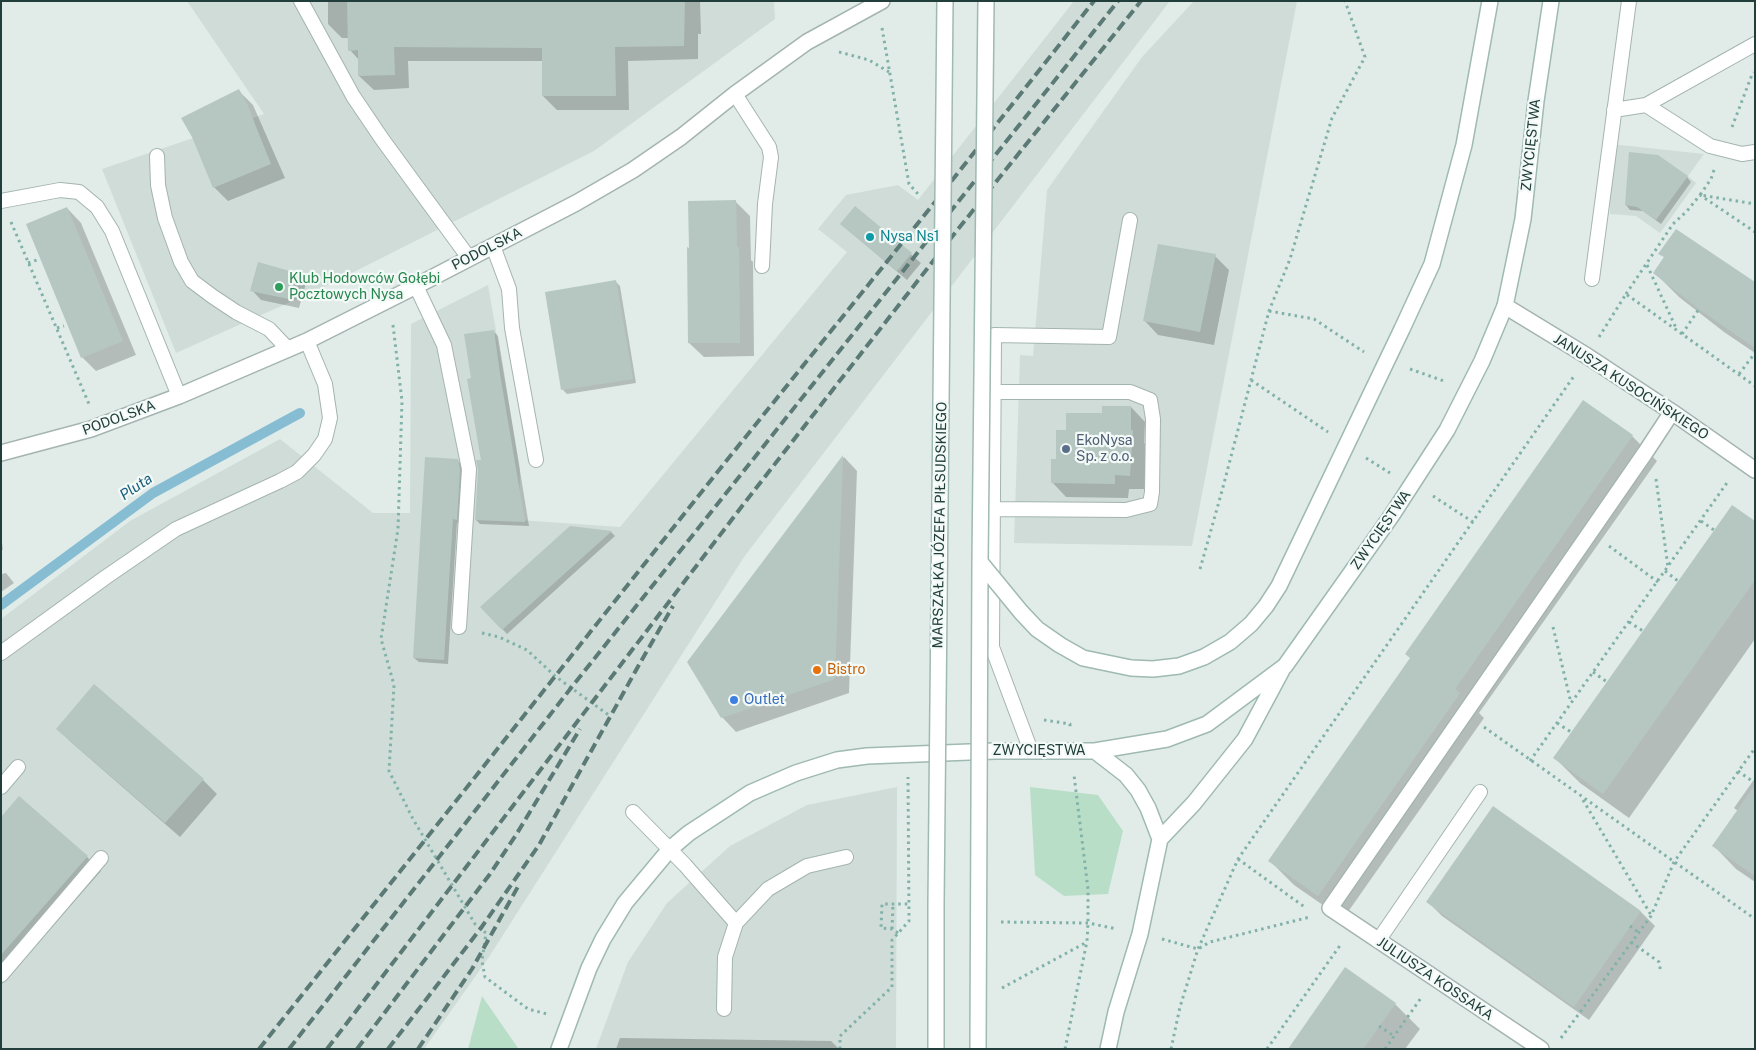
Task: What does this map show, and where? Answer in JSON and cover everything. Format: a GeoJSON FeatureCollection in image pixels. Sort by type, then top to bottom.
{"type":"FeatureCollection","features":[{"type":"Feature","properties":{"kind":"main road","name":"PODOLSKA"},"geometry":{"type":"LineString","coordinates":[[1,453],[99,427],[179,396],[308,341],[416,286],[576,203],[633,170],[681,137],[735,94],[807,42],[882,1]]}},
{"type":"Feature","properties":{"kind":"main road","name":"MARSZAŁKA JÓZEFA PIŁSUDSKIEGO"},"geometry":{"type":"LineString","coordinates":[[936,1049],[945,1]]}},
{"type":"Feature","properties":{"kind":"main road"},"geometry":{"type":"LineString","coordinates":[[978,1049],[980,562],[986,1]]}},
{"type":"Feature","properties":{"kind":"main road"},"geometry":{"type":"LineString","coordinates":[[980,562],[1037,629],[1060,645],[1084,658],[1131,668],[1153,670],[1179,666],[1204,657],[1230,642],[1251,624],[1279,586],[1432,264],[1464,145],[1490,1]]}},
{"type":"Feature","properties":{"kind":"main road","name":"ZWYCIĘSTWA"},"geometry":{"type":"LineString","coordinates":[[908,754],[1095,751],[1167,739],[1206,724],[1284,666],[1392,515],[1447,430],[1482,361],[1505,306],[1523,219],[1536,101],[1550,1]]}},
{"type":"Feature","properties":{"kind":"main road","name":"JANUSZA KUSOCIŃSKIEGO"},"geometry":{"type":"LineString","coordinates":[[1505,306],[1587,356],[1755,470]]}},
{"type":"Feature","properties":{"kind":"main road"},"geometry":{"type":"LineString","coordinates":[[1465,714],[1672,412]]}},
{"type":"Feature","properties":{"kind":"main road"},"geometry":{"type":"LineString","coordinates":[[1108,1049],[1116,1012],[1140,934],[1160,839],[1194,803],[1245,738],[1284,666]]}},
{"type":"Feature","properties":{"kind":"main road","name":"JULIUSZA KOSSAKA"},"geometry":{"type":"LineString","coordinates":[[1465,714],[1330,908],[1541,1049]]}},
{"type":"Feature","properties":{"kind":"main road"},"geometry":{"type":"LineString","coordinates":[[1095,751],[1126,774],[1138,790],[1148,808],[1160,839]]}},
{"type":"Feature","properties":{"kind":"main road"},"geometry":{"type":"LineString","coordinates":[[559,1049],[589,968],[603,939],[625,903],[651,870],[689,833],[750,793],[796,773],[837,760],[908,754]]}},
{"type":"Feature","properties":{"kind":"lane"},"geometry":{"type":"LineString","coordinates":[[301,1],[358,103],[382,140],[469,258]]}},
{"type":"Feature","properties":{"kind":"lane"},"geometry":{"type":"LineString","coordinates":[[1592,279],[1629,1]]}},
{"type":"Feature","properties":{"kind":"lane"},"geometry":{"type":"LineString","coordinates":[[1614,110],[1646,105],[1755,44]]}},
{"type":"Feature","properties":{"kind":"lane"},"geometry":{"type":"LineString","coordinates":[[735,94],[769,147],[771,157],[765,204],[762,266]]}},
{"type":"Feature","properties":{"kind":"lane"},"geometry":{"type":"LineString","coordinates":[[1646,105],[1710,146],[1742,154],[1755,152]]}},
{"type":"Feature","properties":{"kind":"lane"},"geometry":{"type":"LineString","coordinates":[[156,156],[158,185],[165,218],[181,262],[192,281],[220,302],[270,329],[288,349]]}},
{"type":"Feature","properties":{"kind":"lane"},"geometry":{"type":"LineString","coordinates":[[1,201],[60,190],[79,192],[97,206],[112,231],[179,396]]}},
{"type":"Feature","properties":{"kind":"lane"},"geometry":{"type":"LineString","coordinates":[[1031,751],[992,647],[994,335],[1109,337],[1130,220]]}},
{"type":"Feature","properties":{"kind":"lane"},"geometry":{"type":"LineString","coordinates":[[493,246],[509,289],[512,328],[536,460]]}},
{"type":"Feature","properties":{"kind":"lane"},"geometry":{"type":"LineString","coordinates":[[416,286],[444,345],[469,469],[459,627]]}},
{"type":"Feature","properties":{"kind":"lane"},"geometry":{"type":"LineString","coordinates":[[1,653],[176,529],[297,472],[325,439],[330,418],[325,384],[308,341]]}},
{"type":"Feature","properties":{"kind":"lane"},"geometry":{"type":"LineString","coordinates":[[993,509],[1126,510],[1150,504],[1153,419],[1150,400],[1130,392],[994,392]]}},
{"type":"Feature","properties":{"kind":"lane"},"geometry":{"type":"LineString","coordinates":[[1,787],[18,767]]}},
{"type":"Feature","properties":{"kind":"lane"},"geometry":{"type":"LineString","coordinates":[[1378,941],[1480,792]]}},
{"type":"Feature","properties":{"kind":"lane"},"geometry":{"type":"LineString","coordinates":[[633,812],[736,923]]}},
{"type":"Feature","properties":{"kind":"lane"},"geometry":{"type":"LineString","coordinates":[[724,1009],[725,957],[736,923],[768,889],[807,866],[846,856]]}},
{"type":"Feature","properties":{"kind":"lane"},"geometry":{"type":"LineString","coordinates":[[1,975],[100,858]]}},
{"type":"Feature","properties":{"kind":"path"},"geometry":{"type":"LineString","coordinates":[[1200,569],[1268,311],[1290,259],[1332,118],[1365,57],[1345,1]]}},
{"type":"Feature","properties":{"kind":"path"},"geometry":{"type":"LineString","coordinates":[[807,42],[869,60],[889,72]]}},
{"type":"Feature","properties":{"kind":"path"},"geometry":{"type":"LineString","coordinates":[[1700,195],[1755,204]]}},
{"type":"Feature","properties":{"kind":"path"},"geometry":{"type":"LineString","coordinates":[[1700,195],[1755,232]]}},
{"type":"Feature","properties":{"kind":"path"},"geometry":{"type":"LineString","coordinates":[[1171,1049],[1180,1007],[1198,949],[1238,859],[1587,356],[1672,224],[1687,211],[1700,195]]}},
{"type":"Feature","properties":{"kind":"path"},"geometry":{"type":"LineString","coordinates":[[1,201],[99,427]]}},
{"type":"Feature","properties":{"kind":"path"},"geometry":{"type":"LineString","coordinates":[[28,263],[37,260]]}},
{"type":"Feature","properties":{"kind":"path"},"geometry":{"type":"LineString","coordinates":[[1647,265],[1677,331]]}},
{"type":"Feature","properties":{"kind":"path"},"geometry":{"type":"LineString","coordinates":[[1626,294],[1755,386]]}},
{"type":"Feature","properties":{"kind":"path"},"geometry":{"type":"LineString","coordinates":[[389,299],[402,401],[398,529],[381,639],[394,685],[389,771],[413,819],[475,924],[486,934],[482,961],[484,977],[528,1009],[547,1014]]}},
{"type":"Feature","properties":{"kind":"path"},"geometry":{"type":"LineString","coordinates":[[1682,334],[1699,309]]}},
{"type":"Feature","properties":{"kind":"path"},"geometry":{"type":"LineString","coordinates":[[57,328],[64,326]]}},
{"type":"Feature","properties":{"kind":"path"},"geometry":{"type":"LineString","coordinates":[[1739,374],[1755,353]]}},
{"type":"Feature","properties":{"kind":"path"},"geometry":{"type":"LineString","coordinates":[[1645,453],[1655,465],[1668,567]]}},
{"type":"Feature","properties":{"kind":"path"},"geometry":{"type":"LineString","coordinates":[[1530,761],[1742,461]]}},
{"type":"Feature","properties":{"kind":"path"},"geometry":{"type":"LineString","coordinates":[[1701,521],[1714,530]]}},
{"type":"Feature","properties":{"kind":"path"},"geometry":{"type":"LineString","coordinates":[[1590,532],[1658,582]]}},
{"type":"Feature","properties":{"kind":"path"},"geometry":{"type":"LineString","coordinates":[[1665,571],[1678,581]]}},
{"type":"Feature","properties":{"kind":"path"},"geometry":{"type":"LineString","coordinates":[[1542,602],[1549,608],[1571,703]]}},
{"type":"Feature","properties":{"kind":"path"},"geometry":{"type":"LineString","coordinates":[[1629,622],[1643,631]]}},
{"type":"Feature","properties":{"kind":"path"},"geometry":{"type":"LineString","coordinates":[[459,627],[499,637],[527,650],[555,676],[610,716]]}},
{"type":"Feature","properties":{"kind":"path"},"geometry":{"type":"LineString","coordinates":[[1593,672],[1607,682]]}},
{"type":"Feature","properties":{"kind":"path"},"geometry":{"type":"LineString","coordinates":[[1465,714],[1755,919]]}},
{"type":"Feature","properties":{"kind":"path"},"geometry":{"type":"LineString","coordinates":[[1018,717],[1070,724],[1071,751],[1088,889],[1088,923],[1087,941],[1065,1049]]}},
{"type":"Feature","properties":{"kind":"path"},"geometry":{"type":"LineString","coordinates":[[1557,723],[1571,732]]}},
{"type":"Feature","properties":{"kind":"path"},"geometry":{"type":"LineString","coordinates":[[1559,1041],[1651,916],[1674,862],[1755,748]]}},
{"type":"Feature","properties":{"kind":"path"},"geometry":{"type":"LineString","coordinates":[[840,1049],[840,1036],[892,987],[892,940],[909,922],[908,754]]}},
{"type":"Feature","properties":{"kind":"path"},"geometry":{"type":"LineString","coordinates":[[1738,772],[1752,781]]}},
{"type":"Feature","properties":{"kind":"path"},"geometry":{"type":"LineString","coordinates":[[1582,797],[1651,916]]}},
{"type":"Feature","properties":{"kind":"path"},"geometry":{"type":"LineString","coordinates":[[1238,859],[1309,910]]}},
{"type":"Feature","properties":{"kind":"path"},"geometry":{"type":"LineString","coordinates":[[898,933],[892,929],[882,928],[882,904],[910,904]]}},
{"type":"Feature","properties":{"kind":"path"},"geometry":{"type":"LineString","coordinates":[[892,929],[893,904]]}},
{"type":"Feature","properties":{"kind":"path"},"geometry":{"type":"LineString","coordinates":[[1267,1049],[1355,925]]}},
{"type":"Feature","properties":{"kind":"path"},"geometry":{"type":"LineString","coordinates":[[1630,926],[1638,932]]}},
{"type":"Feature","properties":{"kind":"path"},"geometry":{"type":"LineString","coordinates":[[1631,942],[1658,962],[1661,974]]}},
{"type":"Feature","properties":{"kind":"path"},"geometry":{"type":"LineString","coordinates":[[1385,1049],[1435,979]]}},
{"type":"Feature","properties":{"kind":"path"},"geometry":{"type":"LineString","coordinates":[[1380,1026],[1394,1036]]}},
{"type":"Feature","properties":{"kind":"shaded area"},"geometry":{"type":"Polygon","coordinates":[[[187,1],[774,1],[775,19],[594,151],[324,287],[176,353],[102,169],[264,114],[187,1]]]}},
{"type":"Feature","properties":{"kind":"shaded area"},"geometry":{"type":"Polygon","coordinates":[[[1074,1],[1170,1],[744,557],[489,957],[424,1049],[1,1049],[1,619],[130,521],[280,439],[373,513],[410,513],[411,324],[488,285],[520,468],[519,520],[620,527],[847,252],[818,229],[846,195],[898,185],[918,200],[1074,1]]]}},
{"type":"Feature","properties":{"kind":"shaded area"},"geometry":{"type":"Polygon","coordinates":[[[1194,1],[1297,1],[1192,546],[1014,543],[1020,355],[1033,356],[1047,190],[1142,57],[1194,1]]]}},
{"type":"Feature","properties":{"kind":"shaded area"},"geometry":{"type":"Polygon","coordinates":[[[1611,144],[1704,154],[1688,176],[1696,183],[1660,233],[1636,216],[1610,214],[1611,144]]]}},
{"type":"Feature","properties":{"kind":"shaded area"},"geometry":{"type":"Polygon","coordinates":[[[897,787],[896,1049],[596,1049],[628,962],[667,903],[730,846],[807,805],[897,787]]]}},
{"type":"Feature","properties":{"kind":"green space"},"geometry":{"type":"Polygon","coordinates":[[[1030,787],[1098,795],[1123,831],[1108,894],[1064,896],[1035,875],[1030,787]]]}},
{"type":"Feature","properties":{"kind":"green space"},"geometry":{"type":"Polygon","coordinates":[[[482,996],[518,1048],[518,1049],[468,1049],[482,996]]]}},
{"type":"Feature","properties":{"kind":"building"},"geometry":{"type":"Polygon","coordinates":[[[347,1],[685,1],[684,46],[615,47],[616,96],[542,96],[542,48],[394,47],[395,75],[358,76],[358,50],[348,51],[347,1]]]}},
{"type":"Feature","properties":{"kind":"building"},"geometry":{"type":"Polygon","coordinates":[[[239,89],[271,164],[213,188],[192,137],[181,118],[239,89]]]}},
{"type":"Feature","properties":{"kind":"building"},"geometry":{"type":"Polygon","coordinates":[[[1629,152],[1658,155],[1688,176],[1656,220],[1637,207],[1625,205],[1629,152]]]}},
{"type":"Feature","properties":{"kind":"building"},"geometry":{"type":"Polygon","coordinates":[[[736,200],[737,247],[739,247],[740,343],[688,343],[688,201],[736,200]]]}},
{"type":"Feature","properties":{"kind":"building"},"geometry":{"type":"Polygon","coordinates":[[[855,206],[912,253],[897,271],[840,224],[855,206]]]}},
{"type":"Feature","properties":{"kind":"building"},"geometry":{"type":"Polygon","coordinates":[[[67,207],[123,341],[81,358],[26,224],[67,207]]]}},
{"type":"Feature","properties":{"kind":"building"},"geometry":{"type":"Polygon","coordinates":[[[1676,229],[1755,282],[1755,348],[1699,309],[1653,273],[1664,257],[1658,254],[1676,229]]]}},
{"type":"Feature","properties":{"kind":"building"},"geometry":{"type":"Polygon","coordinates":[[[1158,244],[1216,254],[1200,332],[1143,321],[1158,244]]]}},
{"type":"Feature","properties":{"kind":"building"},"geometry":{"type":"Polygon","coordinates":[[[258,262],[297,273],[289,299],[250,291],[258,262]]]}},
{"type":"Feature","properties":{"kind":"building"},"geometry":{"type":"Polygon","coordinates":[[[616,280],[633,379],[561,390],[545,292],[616,280]]]}},
{"type":"Feature","properties":{"kind":"building"},"geometry":{"type":"Polygon","coordinates":[[[494,330],[525,522],[475,520],[478,470],[476,460],[481,460],[467,379],[471,378],[464,334],[494,330]]]}},
{"type":"Feature","properties":{"kind":"building"},"geometry":{"type":"Polygon","coordinates":[[[1583,400],[1633,435],[1455,689],[1460,693],[1318,896],[1268,861],[1410,658],[1405,654],[1583,400]]]}},
{"type":"Feature","properties":{"kind":"building"},"geometry":{"type":"Polygon","coordinates":[[[1102,406],[1131,406],[1131,430],[1133,430],[1130,476],[1115,475],[1115,484],[1051,483],[1051,459],[1056,459],[1056,430],[1066,430],[1066,413],[1102,413],[1102,406]]]}},
{"type":"Feature","properties":{"kind":"building"},"geometry":{"type":"Polygon","coordinates":[[[843,455],[835,679],[721,718],[687,662],[843,455]]]}},
{"type":"Feature","properties":{"kind":"building"},"geometry":{"type":"Polygon","coordinates":[[[425,457],[458,459],[460,470],[457,520],[453,519],[444,660],[413,658],[425,457]]]}},
{"type":"Feature","properties":{"kind":"building"},"geometry":{"type":"Polygon","coordinates":[[[1732,505],[1755,521],[1755,580],[1603,794],[1553,758],[1732,505]]]}},
{"type":"Feature","properties":{"kind":"building"},"geometry":{"type":"Polygon","coordinates":[[[570,526],[612,531],[502,630],[480,607],[570,526]]]}},
{"type":"Feature","properties":{"kind":"building"},"geometry":{"type":"Polygon","coordinates":[[[94,684],[204,779],[165,823],[56,729],[94,684]]]}},
{"type":"Feature","properties":{"kind":"building"},"geometry":{"type":"Polygon","coordinates":[[[1755,785],[1755,876],[1712,846],[1755,785]]]}},
{"type":"Feature","properties":{"kind":"building"},"geometry":{"type":"Polygon","coordinates":[[[19,796],[88,856],[1,955],[1,817],[19,796]]]}},
{"type":"Feature","properties":{"kind":"building"},"geometry":{"type":"Polygon","coordinates":[[[1493,806],[1641,911],[1574,1007],[1426,902],[1493,806]]]}},
{"type":"Feature","properties":{"kind":"building"},"geometry":{"type":"Polygon","coordinates":[[[1345,967],[1396,1003],[1363,1049],[1288,1049],[1345,967]]]}},
{"type":"Feature","properties":{"kind":"waterway","name":"Pluta"},"geometry":{"type":"LineString","coordinates":[[1,605],[153,493],[300,413]]}},
{"type":"Feature","properties":{"kind":"railway"},"geometry":{"type":"LineString","coordinates":[[259,1049],[1094,1]]}},
{"type":"Feature","properties":{"kind":"railway"},"geometry":{"type":"LineString","coordinates":[[289,1049],[571,688],[1118,1]]}},
{"type":"Feature","properties":{"kind":"railway"},"geometry":{"type":"LineString","coordinates":[[327,1049],[746,501],[955,233],[1141,1]]}},
{"type":"Feature","properties":{"kind":"railway"},"geometry":{"type":"LineString","coordinates":[[388,1049],[481,928],[539,845],[673,606]]}},
{"type":"Feature","properties":{"kind":"railway"},"geometry":{"type":"LineString","coordinates":[[357,1049],[490,874],[516,835],[580,729]]}},
{"type":"Feature","properties":{"kind":"railway"},"geometry":{"type":"LineString","coordinates":[[418,1049],[472,969],[520,883]]}},
{"type":"Feature","properties":{"kind":"place","name":"Nysa Ns1"},"geometry":{"type":"Point","coordinates":[870,237]}},
{"type":"Feature","properties":{"kind":"place","name":"Klub Hodowców Gołębi Pocztowych Nysa"},"geometry":{"type":"Point","coordinates":[279,287]}},
{"type":"Feature","properties":{"kind":"place","name":"EkoNysa Sp. z o.o."},"geometry":{"type":"Point","coordinates":[1066,449]}},
{"type":"Feature","properties":{"kind":"place","name":"Bistro"},"geometry":{"type":"Point","coordinates":[817,670]}},
{"type":"Feature","properties":{"kind":"place","name":"Outlet"},"geometry":{"type":"Point","coordinates":[734,700]}}]}
